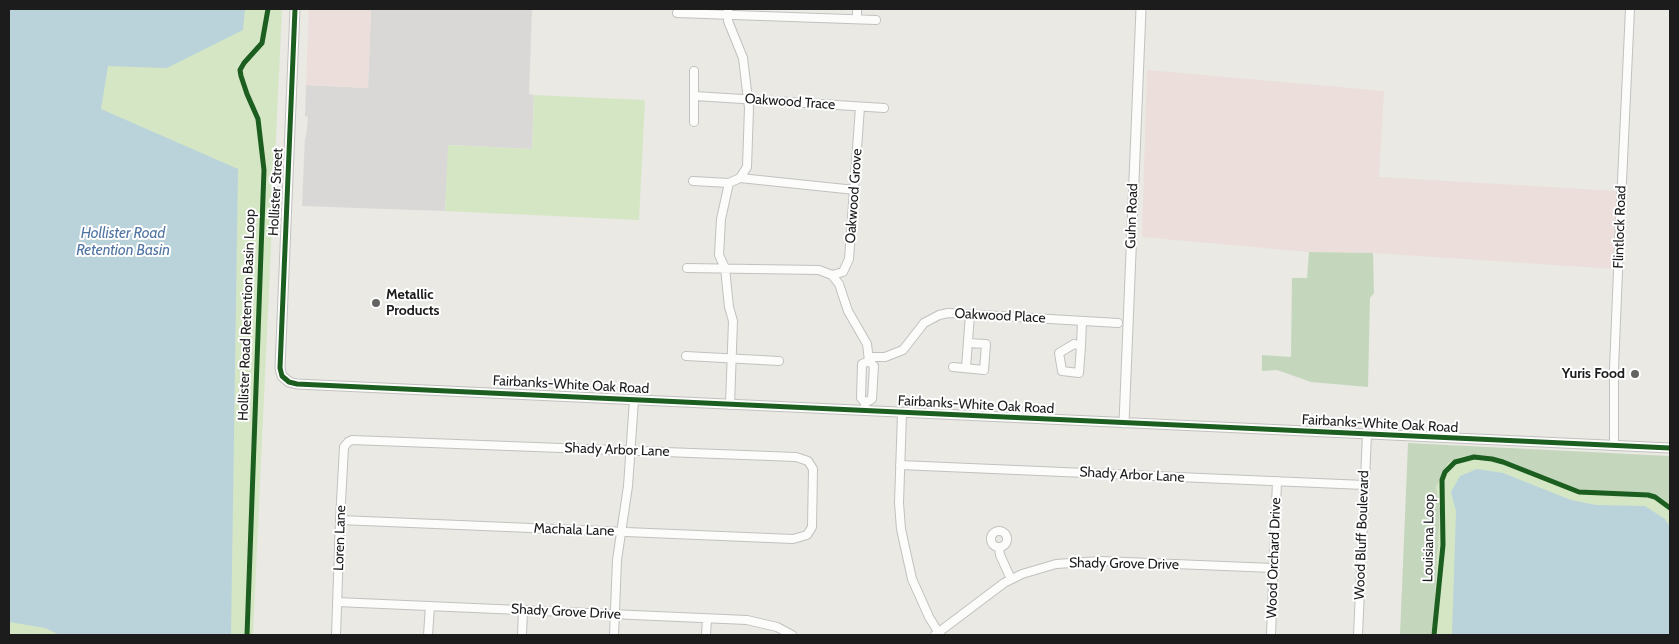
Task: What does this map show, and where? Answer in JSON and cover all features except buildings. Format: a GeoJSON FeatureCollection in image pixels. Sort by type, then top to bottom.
{"type":"FeatureCollection","features":[{"type":"Feature","properties":{"kind":"street","name":"Hollister Street"},"geometry":{"type":"LineString","coordinates":[[282,376],[280,368],[295,9]]}},
{"type":"Feature","properties":{"kind":"street"},"geometry":{"type":"LineString","coordinates":[[857,9],[857,19]]}},
{"type":"Feature","properties":{"kind":"street","name":"Guhn Road"},"geometry":{"type":"LineString","coordinates":[[1124,423],[1141,9]]}},
{"type":"Feature","properties":{"kind":"street","name":"Flintlock Road"},"geometry":{"type":"LineString","coordinates":[[1614,446],[1614,368],[1630,9]]}},
{"type":"Feature","properties":{"kind":"street"},"geometry":{"type":"LineString","coordinates":[[728,12],[728,21],[744,58],[748,98],[747,167],[740,178]]}},
{"type":"Feature","properties":{"kind":"street"},"geometry":{"type":"LineString","coordinates":[[677,13],[728,12],[876,20]]}},
{"type":"Feature","properties":{"kind":"street"},"geometry":{"type":"LineString","coordinates":[[694,70],[694,122]]}},
{"type":"Feature","properties":{"kind":"street","name":"Oakwood Trace"},"geometry":{"type":"LineString","coordinates":[[695,96],[748,98],[860,108],[884,108]]}},
{"type":"Feature","properties":{"kind":"street","name":"Oakwood Grove"},"geometry":{"type":"LineString","coordinates":[[832,275],[843,272],[850,259],[860,108]]}},
{"type":"Feature","properties":{"kind":"street"},"geometry":{"type":"LineString","coordinates":[[693,180],[729,182],[740,178],[855,190]]}},
{"type":"Feature","properties":{"kind":"street"},"geometry":{"type":"LineString","coordinates":[[729,182],[720,232],[719,255],[725,268],[729,307],[733,322],[730,405]]}},
{"type":"Feature","properties":{"kind":"street"},"geometry":{"type":"LineString","coordinates":[[688,268],[819,270],[832,275],[840,284],[848,311],[866,344],[869,359],[862,364],[861,398],[865,407]]}},
{"type":"Feature","properties":{"kind":"street","name":"Oakwood Place"},"geometry":{"type":"LineString","coordinates":[[869,359],[885,357],[903,350],[924,323],[939,315],[948,313],[1118,323]]}},
{"type":"Feature","properties":{"kind":"street"},"geometry":{"type":"LineString","coordinates":[[966,368],[970,314]]}},
{"type":"Feature","properties":{"kind":"street"},"geometry":{"type":"LineString","coordinates":[[1081,346],[1082,321]]}},
{"type":"Feature","properties":{"kind":"street"},"geometry":{"type":"LineString","coordinates":[[953,367],[984,370],[986,344],[968,342]]}},
{"type":"Feature","properties":{"kind":"street"},"geometry":{"type":"LineString","coordinates":[[686,356],[779,361]]}},
{"type":"Feature","properties":{"kind":"street","name":"Fairbanks-White Oak Road"},"geometry":{"type":"LineString","coordinates":[[282,376],[289,382],[297,384],[730,405],[865,407],[902,413],[1670,448]]}},
{"type":"Feature","properties":{"kind":"street"},"geometry":{"type":"LineString","coordinates":[[614,635],[617,560],[632,450],[634,400]]}},
{"type":"Feature","properties":{"kind":"street"},"geometry":{"type":"LineString","coordinates":[[902,413],[899,514],[906,557],[912,579],[938,635]]}},
{"type":"Feature","properties":{"kind":"street","name":"Wood Bluff Boulevard"},"geometry":{"type":"LineString","coordinates":[[1358,635],[1367,434]]}},
{"type":"Feature","properties":{"kind":"street","name":"Shady Arbor Lane"},"geometry":{"type":"LineString","coordinates":[[348,442],[358,440],[796,457],[808,461],[811,464],[813,474],[812,527],[807,535]]}},
{"type":"Feature","properties":{"kind":"street","name":"Loren Lane"},"geometry":{"type":"LineString","coordinates":[[336,635],[344,447],[348,442]]}},
{"type":"Feature","properties":{"kind":"street","name":"Shady Arbor Lane"},"geometry":{"type":"LineString","coordinates":[[900,465],[1364,485]]}},
{"type":"Feature","properties":{"kind":"street","name":"Wood Orchard Drive"},"geometry":{"type":"LineString","coordinates":[[1271,635],[1277,481]]}},
{"type":"Feature","properties":{"kind":"street","name":"Machala Lane"},"geometry":{"type":"LineString","coordinates":[[340,520],[793,539],[807,535]]}},
{"type":"Feature","properties":{"kind":"street"},"geometry":{"type":"LineString","coordinates":[[999,548],[1000,555],[1011,579]]}},
{"type":"Feature","properties":{"kind":"street","name":"Shady Grove Drive"},"geometry":{"type":"LineString","coordinates":[[938,635],[988,594],[1011,579],[1039,568],[1056,564],[1084,561],[1273,568]]}},
{"type":"Feature","properties":{"kind":"street","name":"Shady Grove Drive"},"geometry":{"type":"LineString","coordinates":[[337,602],[756,622],[777,627],[792,635]]}},
{"type":"Feature","properties":{"kind":"street"},"geometry":{"type":"LineString","coordinates":[[428,635],[430,606]]}},
{"type":"Feature","properties":{"kind":"street"},"geometry":{"type":"LineString","coordinates":[[522,635],[523,610]]}},
{"type":"Feature","properties":{"kind":"street"},"geometry":{"type":"LineString","coordinates":[[706,635],[708,619]]}},
{"type":"Feature","properties":{"kind":"shaded area"},"geometry":{"type":"Polygon","coordinates":[[[309,9],[371,9],[368,88],[306,85],[309,9]]]}},
{"type":"Feature","properties":{"kind":"shaded area"},"geometry":{"type":"Polygon","coordinates":[[[371,9],[532,9],[529,94],[534,95],[532,149],[449,145],[445,211],[302,206],[305,137],[308,117],[305,116],[306,85],[368,88],[371,9]]]}},
{"type":"Feature","properties":{"kind":"shaded area"},"geometry":{"type":"Polygon","coordinates":[[[1147,70],[1384,91],[1379,177],[1618,191],[1615,269],[1373,253],[1309,252],[1142,237],[1147,70]]]}},
{"type":"Feature","properties":{"kind":"green space","name":"Hollister Road Retention Basin"},"geometry":{"type":"Polygon","coordinates":[[[9,9],[282,9],[253,635],[9,635],[9,9]]]}},
{"type":"Feature","properties":{"kind":"green space"},"geometry":{"type":"Polygon","coordinates":[[[534,95],[645,100],[639,220],[445,211],[448,145],[532,149],[534,95]]]}},
{"type":"Feature","properties":{"kind":"green space"},"geometry":{"type":"Polygon","coordinates":[[[1309,252],[1373,253],[1374,293],[1370,298],[1368,387],[1311,382],[1277,370],[1262,371],[1262,355],[1291,357],[1292,278],[1307,278],[1309,252]]]}},
{"type":"Feature","properties":{"kind":"green space"},"geometry":{"type":"Polygon","coordinates":[[[1408,443],[1670,456],[1670,502],[1669,504],[1659,497],[1646,493],[1585,492],[1504,460],[1488,456],[1473,455],[1460,457],[1448,463],[1436,487],[1440,509],[1434,621],[1431,635],[1400,635],[1408,443]]]}},
{"type":"Feature","properties":{"kind":"green space"},"geometry":{"type":"Polygon","coordinates":[[[1473,455],[1504,460],[1585,492],[1646,493],[1659,497],[1669,504],[1670,502],[1670,635],[1431,635],[1434,621],[1440,509],[1436,487],[1447,463],[1460,457],[1473,455]]]}},
{"type":"Feature","properties":{"kind":"water","name":"Hollister Road Retention Basin"},"geometry":{"type":"Polygon","coordinates":[[[9,9],[245,9],[243,30],[167,68],[108,66],[101,109],[238,169],[231,635],[60,635],[45,628],[9,622],[9,9]]]}},
{"type":"Feature","properties":{"kind":"water"},"geometry":{"type":"Polygon","coordinates":[[[1477,469],[1503,473],[1571,500],[1596,505],[1645,506],[1665,519],[1670,527],[1670,635],[1452,635],[1456,511],[1451,492],[1460,476],[1477,469]]]}},
{"type":"Feature","properties":{"kind":"cycle path","name":"Hollister Road Retention Basin Loop"},"geometry":{"type":"LineString","coordinates":[[247,635],[264,170],[258,119],[247,94],[240,70],[262,43],[268,9]]}},
{"type":"Feature","properties":{"kind":"cycle path"},"geometry":{"type":"LineString","coordinates":[[295,9],[280,368],[282,376],[289,382],[297,384],[1670,448]]}},
{"type":"Feature","properties":{"kind":"cycle path","name":"Louisiana Loop"},"geometry":{"type":"LineString","coordinates":[[1434,635],[1443,545],[1442,480],[1445,472],[1455,462],[1474,457],[1492,459],[1579,492],[1648,495],[1655,497],[1670,508]]}},
{"type":"Feature","properties":{"kind":"place","name":"Metallic Products"},"geometry":{"type":"Point","coordinates":[376,303]}},
{"type":"Feature","properties":{"kind":"place","name":"Yuris Food"},"geometry":{"type":"Point","coordinates":[1635,374]}}]}
